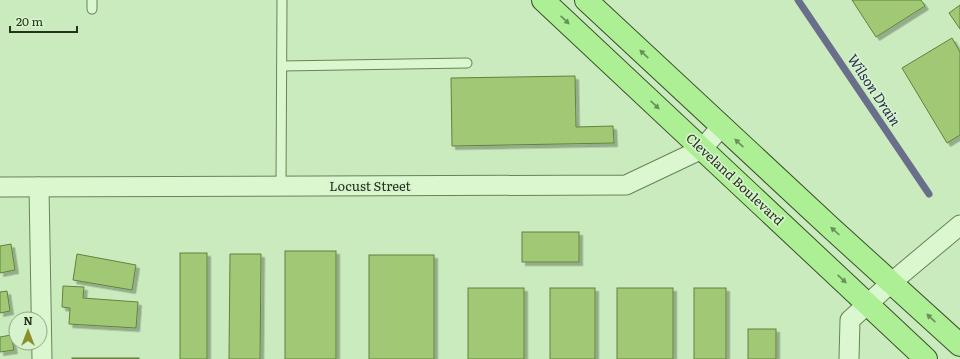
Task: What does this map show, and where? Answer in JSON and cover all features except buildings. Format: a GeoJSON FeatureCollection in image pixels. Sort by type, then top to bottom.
{"type":"FeatureCollection","features":[{"type":"Feature","properties":{"kind":"main road","name":"Cleveland Boulevard"},"geometry":{"type":"LineString","coordinates":[[543,0],[926,359]]}},
{"type":"Feature","properties":{"kind":"main road"},"geometry":{"type":"LineString","coordinates":[[586,0],[830,227],[960,345]]}},
{"type":"Feature","properties":{"kind":"street","name":"Locust Street"},"geometry":{"type":"LineString","coordinates":[[0,187],[626,185],[702,149],[722,126]]}},
{"type":"Feature","properties":{"kind":"street"},"geometry":{"type":"LineString","coordinates":[[39,187],[42,359]]}},
{"type":"Feature","properties":{"kind":"street"},"geometry":{"type":"LineString","coordinates":[[850,359],[850,320],[892,282],[960,225]]}},
{"type":"Feature","properties":{"kind":"lane"},"geometry":{"type":"LineString","coordinates":[[281,186],[282,0]]}},
{"type":"Feature","properties":{"kind":"lane"},"geometry":{"type":"LineString","coordinates":[[282,66],[467,64]]}},
{"type":"Feature","properties":{"kind":"waterway","name":"Wilson Drain"},"geometry":{"type":"LineString","coordinates":[[798,0],[929,194]]}}]}
